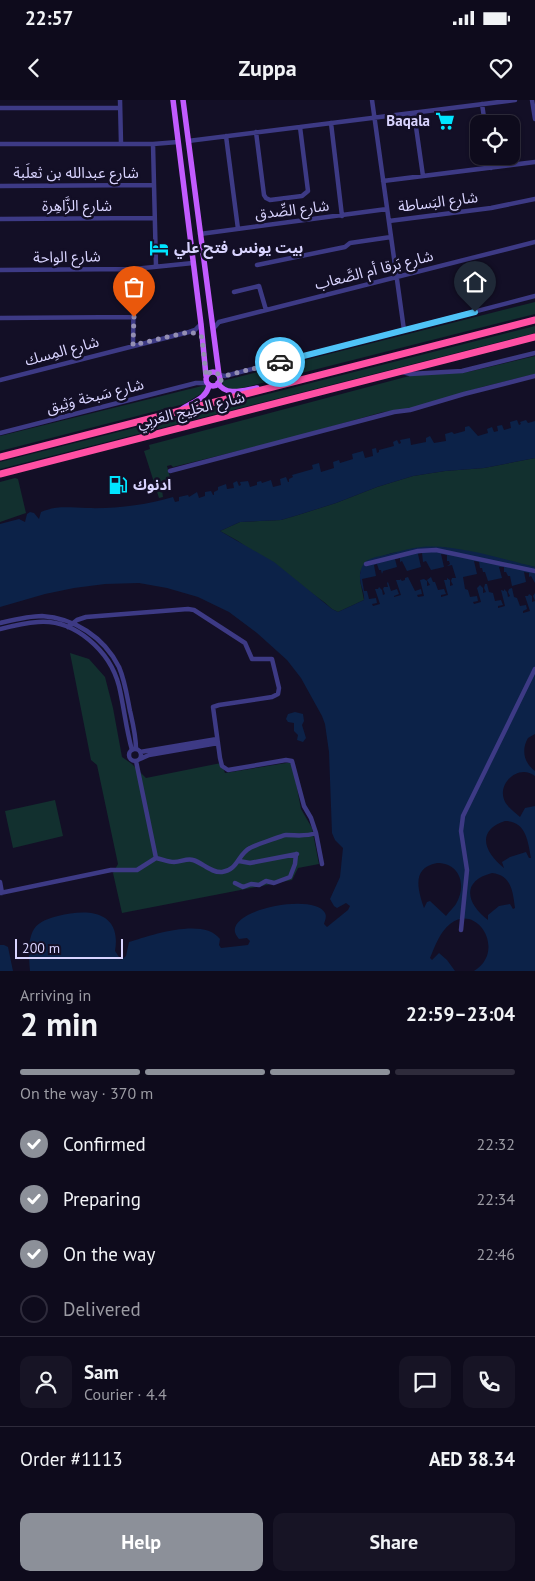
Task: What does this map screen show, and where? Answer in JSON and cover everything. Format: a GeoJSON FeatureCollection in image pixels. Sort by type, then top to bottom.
{"type":"FeatureCollection","features":[{"type":"Feature","properties":{"kind":"highway","name":"شارع الخَلِيج العَربِي"},"geometry":{"type":"LineString","coordinates":[[0,457],[535,320]]}},
{"type":"Feature","properties":{"kind":"highway","name":"شارع الخَلِيج العَربِي"},"geometry":{"type":"LineString","coordinates":[[0,474],[535,336]]}},
{"type":"Feature","properties":{"kind":"main road"},"geometry":{"type":"LineString","coordinates":[[172,100],[208,391],[178,411]]}},
{"type":"Feature","properties":{"kind":"main road"},"geometry":{"type":"LineString","coordinates":[[183,100],[216,357],[223,390],[228,392],[269,388]]}},
{"type":"Feature","properties":{"kind":"main road"},"geometry":{"type":"LineString","coordinates":[[184,189],[187,194],[194,188]]}},
{"type":"Feature","properties":{"kind":"main road"},"geometry":{"type":"LineString","coordinates":[[205,358],[210,362],[216,357]]}},
{"type":"Feature","properties":{"kind":"main road"},"geometry":{"type":"LineString","coordinates":[[207,380],[212,372],[220,378]]}},
{"type":"Feature","properties":{"kind":"main road"},"geometry":{"type":"LineString","coordinates":[[207,380],[212,386],[220,378]]}},
{"type":"Feature","properties":{"kind":"street"},"geometry":{"type":"LineString","coordinates":[[120,100],[121,143]]}},
{"type":"Feature","properties":{"kind":"street"},"geometry":{"type":"LineString","coordinates":[[372,100],[404,330]]}},
{"type":"Feature","properties":{"kind":"street"},"geometry":{"type":"LineString","coordinates":[[188,141],[515,100]]}},
{"type":"Feature","properties":{"kind":"street"},"geometry":{"type":"LineString","coordinates":[[532,100],[535,119]]}},
{"type":"Feature","properties":{"kind":"street"},"geometry":{"type":"LineString","coordinates":[[482,104],[484,115]]}},
{"type":"Feature","properties":{"kind":"street"},"geometry":{"type":"LineString","coordinates":[[0,108],[119,108]]}},
{"type":"Feature","properties":{"kind":"street"},"geometry":{"type":"LineString","coordinates":[[414,112],[423,176]]}},
{"type":"Feature","properties":{"kind":"street"},"geometry":{"type":"LineString","coordinates":[[331,123],[342,216]]}},
{"type":"Feature","properties":{"kind":"street"},"geometry":{"type":"LineString","coordinates":[[256,132],[264,195],[267,199],[278,199],[302,196],[308,191],[300,127]]}},
{"type":"Feature","properties":{"kind":"street"},"geometry":{"type":"LineString","coordinates":[[226,136],[238,229]]}},
{"type":"Feature","properties":{"kind":"street"},"geometry":{"type":"LineString","coordinates":[[0,144],[153,144],[178,142]]}},
{"type":"Feature","properties":{"kind":"street"},"geometry":{"type":"LineString","coordinates":[[153,144],[156,266]]}},
{"type":"Feature","properties":{"kind":"street"},"geometry":{"type":"LineString","coordinates":[[384,181],[535,162]]}},
{"type":"Feature","properties":{"kind":"street","name":"شارع عبدالله بن ثعلَبة"},"geometry":{"type":"LineString","coordinates":[[0,186],[153,185]]}},
{"type":"Feature","properties":{"kind":"street","name":"شارع البَساطة"},"geometry":{"type":"LineString","coordinates":[[389,221],[491,208],[535,199]]}},
{"type":"Feature","properties":{"kind":"street","name":"شارع الصِّدق"},"geometry":{"type":"LineString","coordinates":[[200,234],[387,209]]}},
{"type":"Feature","properties":{"kind":"street","name":"شارع الزَّاهِرة"},"geometry":{"type":"LineString","coordinates":[[0,219],[154,218]]}},
{"type":"Feature","properties":{"kind":"street"},"geometry":{"type":"LineString","coordinates":[[257,264],[345,247],[350,243],[391,237]]}},
{"type":"Feature","properties":{"kind":"street","name":"شارع بَرقا أم الصَّعاب"},"geometry":{"type":"LineString","coordinates":[[220,322],[535,242]]}},
{"type":"Feature","properties":{"kind":"street","name":"شارع الواحة"},"geometry":{"type":"LineString","coordinates":[[0,270],[134,269],[193,263]]}},
{"type":"Feature","properties":{"kind":"street"},"geometry":{"type":"LineString","coordinates":[[133,345],[134,269]]}},
{"type":"Feature","properties":{"kind":"street"},"geometry":{"type":"LineString","coordinates":[[234,292],[259,286],[266,310]]}},
{"type":"Feature","properties":{"kind":"street"},"geometry":{"type":"LineString","coordinates":[[220,378],[535,296]]}},
{"type":"Feature","properties":{"kind":"street"},"geometry":{"type":"LineString","coordinates":[[0,318],[134,317]]}},
{"type":"Feature","properties":{"kind":"street"},"geometry":{"type":"LineString","coordinates":[[211,318],[220,322],[213,329]]}},
{"type":"Feature","properties":{"kind":"street","name":"شارع المِسك"},"geometry":{"type":"LineString","coordinates":[[0,380],[189,332],[201,324]]}},
{"type":"Feature","properties":{"kind":"street"},"geometry":{"type":"LineString","coordinates":[[189,332],[202,337]]}},
{"type":"Feature","properties":{"kind":"street"},"geometry":{"type":"LineString","coordinates":[[399,371],[410,374],[462,372],[535,353]]}},
{"type":"Feature","properties":{"kind":"street"},"geometry":{"type":"LineString","coordinates":[[170,471],[394,412],[443,402],[464,394],[535,376]]}},
{"type":"Feature","properties":{"kind":"street","name":"شارع سَبخة وَثِيق"},"geometry":{"type":"LineString","coordinates":[[0,433],[207,380]]}},
{"type":"Feature","properties":{"kind":"street"},"geometry":{"type":"LineString","coordinates":[[366,564],[418,551],[436,550],[535,571]]}},
{"type":"Feature","properties":{"kind":"street"},"geometry":{"type":"LineString","coordinates":[[68,628],[73,623],[86,617],[188,609],[194,610],[245,644],[252,659],[272,660],[280,688],[278,694],[272,697],[214,706],[212,710],[222,766],[226,770],[286,760],[292,761],[304,806],[311,818],[316,834],[322,864]]}},
{"type":"Feature","properties":{"kind":"street"},"geometry":{"type":"LineString","coordinates":[[0,623],[40,616],[60,619],[73,623],[97,639],[111,654],[125,683],[156,858]]}},
{"type":"Feature","properties":{"kind":"street"},"geometry":{"type":"LineString","coordinates":[[0,629],[39,622],[56,624],[85,636],[107,657],[119,685],[136,750]]}},
{"type":"Feature","properties":{"kind":"street"},"geometry":{"type":"LineString","coordinates":[[461,930],[467,870],[461,831],[463,816],[535,670]]}},
{"type":"Feature","properties":{"kind":"street"},"geometry":{"type":"LineString","coordinates":[[217,741],[149,755],[138,760],[131,760],[129,756],[136,750],[217,741]]}},
{"type":"Feature","properties":{"kind":"street"},"geometry":{"type":"LineString","coordinates":[[0,882],[1,893],[112,870],[137,870],[156,858],[174,862],[194,860],[215,872],[219,872],[227,870],[239,861],[248,848],[281,836],[299,837],[316,834]]}},
{"type":"Feature","properties":{"kind":"street"},"geometry":{"type":"LineString","coordinates":[[235,883],[243,887],[251,884],[259,885],[266,881],[274,883],[289,878],[292,874],[297,854],[250,863],[239,861]]}},
{"type":"Feature","properties":{"kind":"green space"},"geometry":{"type":"Polygon","coordinates":[[[535,302],[535,314],[234,390],[223,387],[222,381],[535,302]]]}},
{"type":"Feature","properties":{"kind":"green space"},"geometry":{"type":"Polygon","coordinates":[[[535,326],[535,333],[0,469],[0,462],[535,326]]]}},
{"type":"Feature","properties":{"kind":"green space"},"geometry":{"type":"Polygon","coordinates":[[[535,356],[535,374],[482,387],[411,409],[383,412],[287,439],[173,467],[171,465],[167,466],[171,481],[161,484],[163,497],[159,498],[144,451],[150,449],[149,445],[413,375],[468,372],[535,356]]]}},
{"type":"Feature","properties":{"kind":"green space"},"geometry":{"type":"Polygon","coordinates":[[[206,385],[207,390],[184,404],[0,451],[0,436],[206,385]]]}},
{"type":"Feature","properties":{"kind":"green space"},"geometry":{"type":"Polygon","coordinates":[[[535,458],[535,567],[442,547],[392,553],[367,561],[360,573],[364,600],[338,612],[238,541],[220,531],[240,522],[281,520],[413,476],[484,468],[535,458]]]}},
{"type":"Feature","properties":{"kind":"green space"},"geometry":{"type":"Polygon","coordinates":[[[18,479],[26,513],[0,522],[0,482],[18,479]]]}},
{"type":"Feature","properties":{"kind":"green space"},"geometry":{"type":"Polygon","coordinates":[[[70,653],[89,659],[105,677],[122,757],[146,778],[221,763],[225,773],[292,762],[301,809],[312,828],[319,864],[298,868],[292,880],[122,913],[113,873],[118,864],[97,765],[91,760],[70,653]]]}},
{"type":"Feature","properties":{"kind":"green space"},"geometry":{"type":"Polygon","coordinates":[[[55,800],[63,836],[13,848],[5,811],[55,800]]]}},
{"type":"Feature","properties":{"kind":"water"},"geometry":{"type":"Polygon","coordinates":[[[517,420],[519,425],[521,424],[520,422],[526,420],[528,423],[535,421],[535,458],[484,468],[413,476],[281,520],[240,522],[220,531],[274,562],[338,612],[364,600],[360,572],[368,560],[408,549],[422,547],[449,548],[535,567],[535,734],[528,738],[524,752],[528,764],[535,771],[535,776],[521,772],[514,775],[505,785],[503,792],[508,806],[520,817],[525,808],[535,806],[535,971],[474,971],[484,962],[488,952],[488,942],[478,924],[470,919],[460,919],[450,924],[443,931],[430,958],[432,960],[439,953],[455,971],[30,971],[29,944],[34,929],[45,920],[69,914],[91,913],[108,920],[116,938],[115,951],[121,960],[126,956],[129,942],[150,935],[190,928],[202,929],[220,939],[219,945],[221,948],[248,945],[250,941],[247,938],[239,939],[235,929],[240,920],[252,913],[286,904],[303,904],[317,907],[325,913],[324,924],[327,927],[348,910],[350,906],[346,903],[337,908],[330,899],[340,877],[343,848],[335,840],[332,833],[329,752],[325,724],[301,678],[287,660],[257,633],[229,612],[198,597],[167,588],[139,583],[105,584],[45,594],[0,607],[0,524],[19,519],[25,522],[27,514],[30,512],[34,513],[39,519],[41,512],[59,508],[119,507],[173,497],[175,502],[179,501],[179,497],[188,495],[189,497],[197,492],[199,498],[205,496],[205,492],[211,491],[214,495],[218,487],[226,484],[227,489],[234,488],[233,483],[237,481],[239,486],[241,485],[240,482],[248,481],[250,487],[257,485],[257,482],[261,481],[262,483],[271,480],[273,487],[281,485],[280,479],[286,477],[289,482],[289,479],[293,477],[292,475],[313,469],[312,465],[319,463],[321,472],[334,468],[333,462],[339,460],[340,463],[353,459],[352,454],[363,451],[365,458],[373,456],[372,449],[376,448],[377,453],[379,450],[394,446],[393,442],[397,440],[399,444],[401,443],[400,440],[410,438],[411,445],[426,442],[426,438],[430,436],[434,443],[446,441],[445,434],[465,431],[465,427],[469,426],[478,436],[488,433],[487,429],[492,427],[494,432],[498,431],[497,426],[502,425],[504,430],[511,428],[510,422],[517,420]],[[505,821],[496,825],[486,836],[488,849],[504,868],[502,862],[510,857],[526,852],[529,858],[531,858],[527,839],[522,828],[517,824],[505,821]],[[437,863],[423,870],[418,881],[424,908],[427,902],[430,901],[446,916],[459,897],[461,883],[459,876],[456,871],[445,864],[437,863]],[[492,873],[475,881],[470,893],[475,907],[488,920],[488,915],[499,906],[510,904],[513,909],[515,908],[510,886],[504,877],[492,873]]]}},
{"type":"Feature","properties":{"kind":"water"},"geometry":{"type":"Polygon","coordinates":[[[295,712],[303,714],[304,721],[302,725],[306,738],[303,742],[297,740],[298,735],[294,731],[294,723],[288,722],[286,719],[288,714],[295,712]]]}},
{"type":"Feature","properties":{"kind":"water"},"geometry":{"type":"Polygon","coordinates":[[[0,945],[8,947],[13,971],[0,971],[0,945]]]}},
{"type":"Feature","properties":{"kind":"pier"},"geometry":{"type":"Polygon","coordinates":[[[422,553],[423,562],[426,561],[431,570],[444,567],[441,554],[447,555],[447,561],[450,564],[447,566],[452,565],[456,578],[452,578],[453,585],[450,586],[450,580],[447,578],[447,580],[444,580],[448,595],[441,597],[441,595],[446,594],[444,589],[438,590],[431,577],[427,580],[430,585],[427,586],[427,581],[424,579],[420,580],[424,596],[418,597],[417,595],[422,594],[421,589],[415,591],[408,577],[402,581],[400,579],[396,580],[401,595],[394,597],[399,594],[397,589],[391,591],[388,582],[388,587],[383,589],[385,594],[383,595],[379,587],[375,589],[380,604],[373,606],[372,604],[377,603],[376,598],[369,599],[367,591],[364,591],[362,579],[376,576],[374,565],[377,564],[382,574],[383,571],[397,567],[395,559],[400,558],[400,562],[402,561],[407,571],[421,567],[418,554],[422,553]]]}},
{"type":"Feature","properties":{"kind":"pier"},"geometry":{"type":"Polygon","coordinates":[[[474,561],[479,562],[480,568],[485,572],[488,581],[502,578],[499,567],[504,567],[504,572],[510,576],[512,586],[526,582],[524,572],[529,573],[529,577],[531,576],[535,583],[535,593],[533,596],[535,601],[532,602],[532,596],[529,594],[525,596],[530,611],[523,613],[527,609],[526,605],[520,606],[517,598],[514,597],[512,588],[509,589],[510,596],[508,597],[504,589],[504,591],[501,590],[505,606],[498,608],[498,606],[503,605],[501,600],[495,601],[493,593],[489,592],[487,584],[485,584],[484,588],[486,592],[483,593],[483,588],[480,585],[477,588],[481,602],[474,604],[473,602],[478,601],[477,596],[470,597],[468,590],[465,589],[463,577],[477,574],[474,561]]]}},
{"type":"Feature","properties":{"kind":"way so far"},"geometry":{"type":"LineString","coordinates":[[134,317],[133,345],[189,332],[201,336],[206,376],[208,373],[216,372],[219,375],[220,381],[228,375],[280,362]]}},
{"type":"Feature","properties":{"kind":"place","name":"Baqala"},"geometry":{"type":"Point","coordinates":[445,121]}},
{"type":"Feature","properties":{"kind":"place","name":"بيت يونس فتح علي"},"geometry":{"type":"Point","coordinates":[159,248]}},
{"type":"Feature","properties":{"kind":"place","name":"ادنوك"},"geometry":{"type":"Point","coordinates":[118,485]}},
{"type":"Feature","properties":{"kind":"route"},"geometry":{"type":"LineString","coordinates":[[280,362],[475,312]]}}]}
